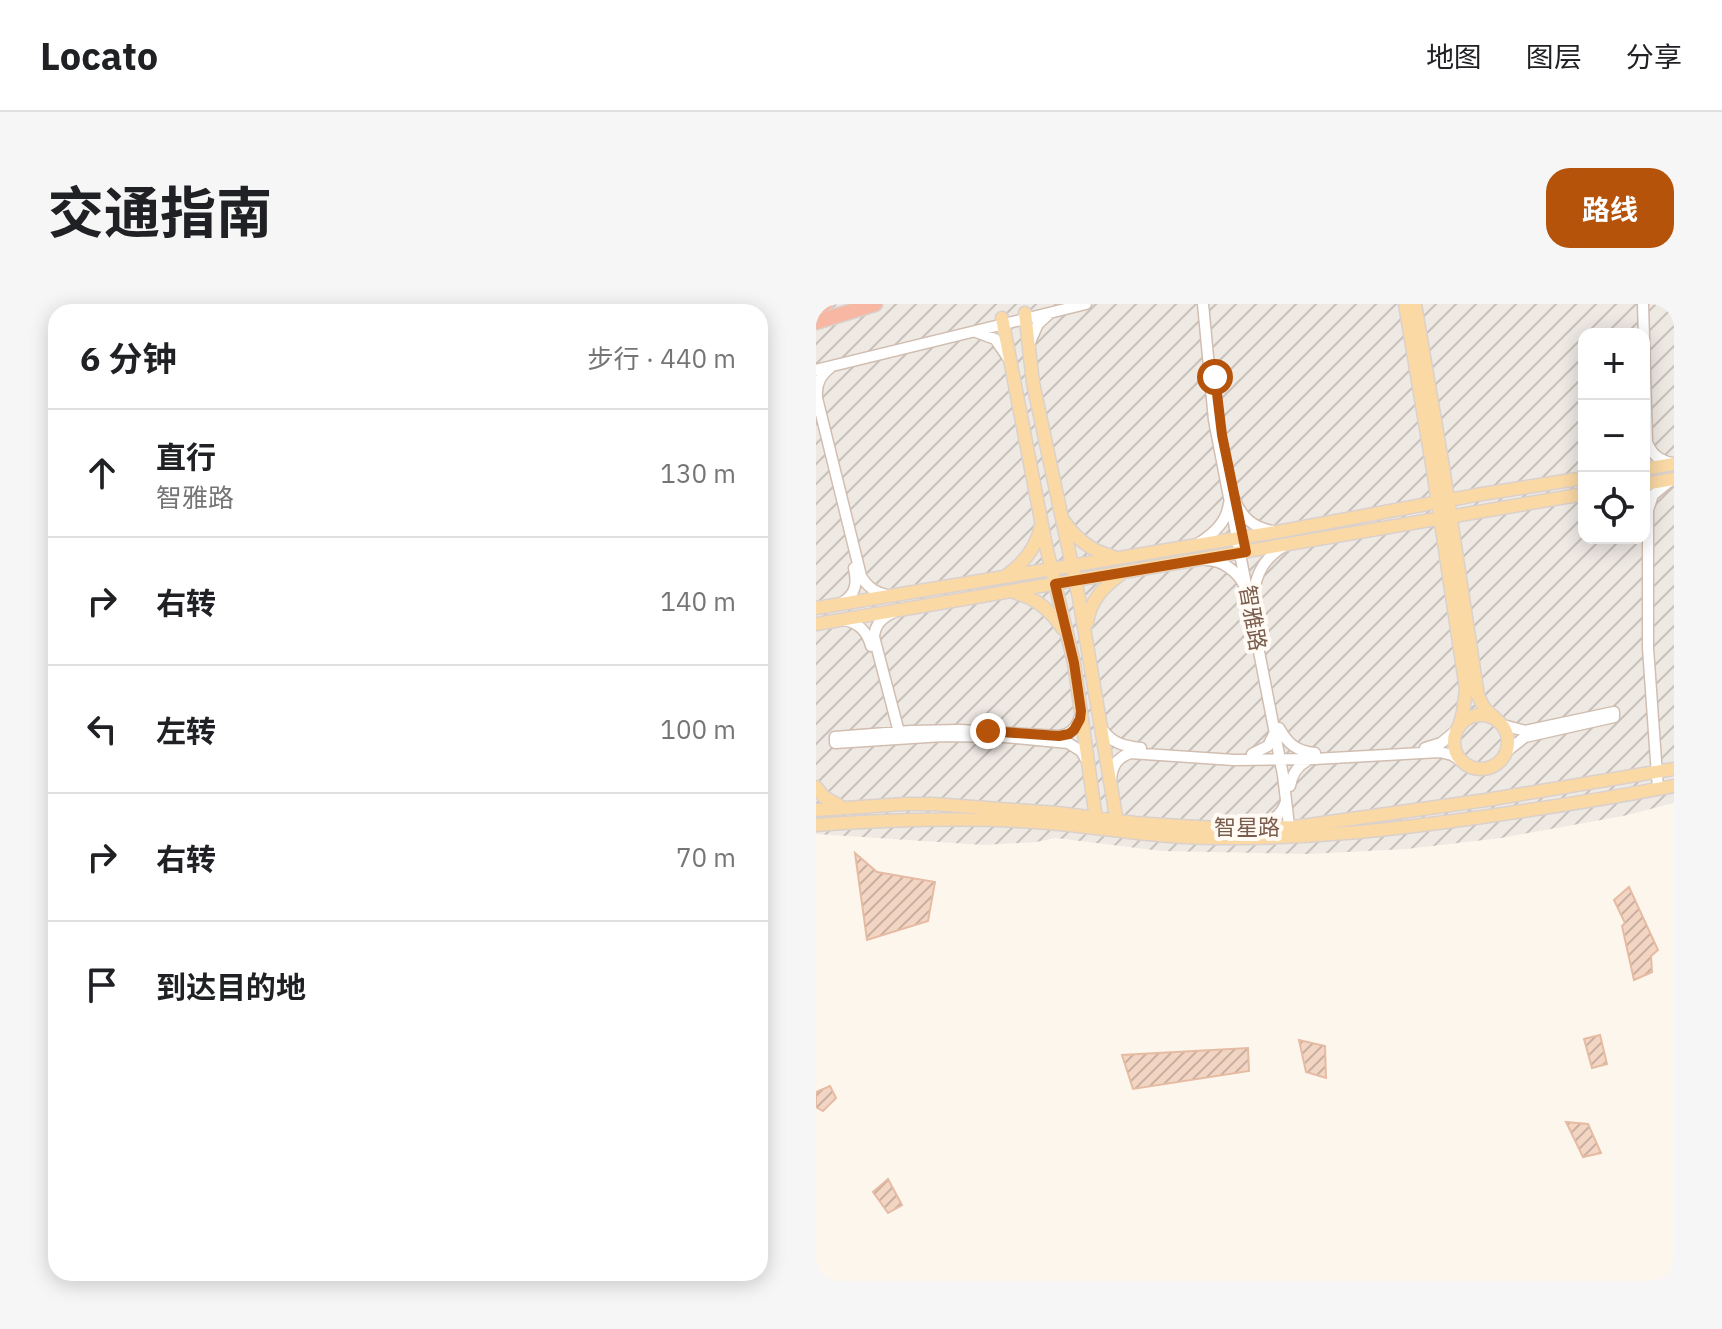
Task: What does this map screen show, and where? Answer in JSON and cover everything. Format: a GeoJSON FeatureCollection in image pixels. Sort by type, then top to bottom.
{"type":"FeatureCollection","features":[{"type":"Feature","properties":{"kind":"highway"},"geometry":{"type":"LineString","coordinates":[[816,307],[825,304]]}},
{"type":"Feature","properties":{"kind":"highway"},"geometry":{"type":"LineString","coordinates":[[816,322],[875,304]]}},
{"type":"Feature","properties":{"kind":"main road"},"geometry":{"type":"LineString","coordinates":[[1405,304],[1438,468],[1457,490],[1468,495],[1479,495]]}},
{"type":"Feature","properties":{"kind":"main road"},"geometry":{"type":"LineString","coordinates":[[1405,524],[1419,524],[1432,531],[1450,549],[1478,696],[1485,709],[1507,733],[1509,742],[1503,759],[1488,769],[1470,767],[1454,747],[1466,689],[1450,549],[1446,517],[1415,304]]}},
{"type":"Feature","properties":{"kind":"main road"},"geometry":{"type":"LineString","coordinates":[[1025,315],[1033,383],[1075,580],[1118,826]]}},
{"type":"Feature","properties":{"kind":"main road"},"geometry":{"type":"LineString","coordinates":[[1003,321],[1041,518],[1069,641],[1097,823]]}},
{"type":"Feature","properties":{"kind":"main road"},"geometry":{"type":"LineString","coordinates":[[1650,468],[1674,464]]}},
{"type":"Feature","properties":{"kind":"main road"},"geometry":{"type":"LineString","coordinates":[[1404,509],[1420,501],[1426,494],[1438,468]]}},
{"type":"Feature","properties":{"kind":"main road"},"geometry":{"type":"LineString","coordinates":[[816,608],[1578,479]]}},
{"type":"Feature","properties":{"kind":"main road"},"geometry":{"type":"LineString","coordinates":[[1650,483],[1673,479]]}},
{"type":"Feature","properties":{"kind":"main road"},"geometry":{"type":"LineString","coordinates":[[816,624],[1578,495]]}},
{"type":"Feature","properties":{"kind":"main road"},"geometry":{"type":"LineString","coordinates":[[1450,549],[1464,522],[1482,511]]}},
{"type":"Feature","properties":{"kind":"main road"},"geometry":{"type":"LineString","coordinates":[[1060,514],[1085,544],[1103,554],[1120,557]]}},
{"type":"Feature","properties":{"kind":"main road"},"geometry":{"type":"LineString","coordinates":[[1004,577],[1021,564],[1034,548],[1041,518]]}},
{"type":"Feature","properties":{"kind":"main road"},"geometry":{"type":"LineString","coordinates":[[1086,638],[1087,619],[1094,600],[1106,585],[1124,572]]}},
{"type":"Feature","properties":{"kind":"main road"},"geometry":{"type":"LineString","coordinates":[[1009,592],[1043,605],[1057,619],[1069,641]]}},
{"type":"Feature","properties":{"kind":"main road"},"geometry":{"type":"LineString","coordinates":[[1458,728],[1469,717],[1478,715],[1487,715],[1499,722]]}},
{"type":"Feature","properties":{"kind":"main road","name":"智星路"},"geometry":{"type":"LineString","coordinates":[[816,808],[933,804],[1063,814],[1097,823],[1214,839],[1292,832],[1674,769]]}},
{"type":"Feature","properties":{"kind":"main road","name":"智星路"},"geometry":{"type":"LineString","coordinates":[[1118,826],[1135,823],[1292,832],[1382,831],[1674,786]]}},
{"type":"Feature","properties":{"kind":"main road"},"geometry":{"type":"LineString","coordinates":[[816,787],[831,802],[851,807]]}},
{"type":"Feature","properties":{"kind":"main road"},"geometry":{"type":"LineString","coordinates":[[1063,814],[1083,807],[1093,790]]}},
{"type":"Feature","properties":{"kind":"main road"},"geometry":{"type":"LineString","coordinates":[[1114,799],[1122,813],[1135,823]]}},
{"type":"Feature","properties":{"kind":"main road"},"geometry":{"type":"LineString","coordinates":[[816,808],[818,824]]}},
{"type":"Feature","properties":{"kind":"main road","name":"智星路"},"geometry":{"type":"LineString","coordinates":[[818,824],[923,819],[1097,823]]}},
{"type":"Feature","properties":{"kind":"street"},"geometry":{"type":"LineString","coordinates":[[816,368],[1025,315],[1086,304]]}},
{"type":"Feature","properties":{"kind":"street"},"geometry":{"type":"LineString","coordinates":[[1639,328],[1640,304]]}},
{"type":"Feature","properties":{"kind":"street"},"geometry":{"type":"LineString","coordinates":[[1640,304],[1647,442],[1658,458],[1674,464]]}},
{"type":"Feature","properties":{"kind":"street","name":"智雅路"},"geometry":{"type":"LineString","coordinates":[[1206,306],[1232,496],[1277,728],[1292,832]]}},
{"type":"Feature","properties":{"kind":"street"},"geometry":{"type":"LineString","coordinates":[[1030,356],[1032,334],[1042,318],[1057,308]]}},
{"type":"Feature","properties":{"kind":"street"},"geometry":{"type":"LineString","coordinates":[[816,368],[970,332],[1003,321]]}},
{"type":"Feature","properties":{"kind":"street"},"geometry":{"type":"LineString","coordinates":[[970,332],[995,339],[1011,363]]}},
{"type":"Feature","properties":{"kind":"street"},"geometry":{"type":"LineString","coordinates":[[835,365],[821,377],[816,395],[861,576],[876,591],[893,596]]}},
{"type":"Feature","properties":{"kind":"street"},"geometry":{"type":"LineString","coordinates":[[816,414],[856,577],[854,591],[840,604]]}},
{"type":"Feature","properties":{"kind":"street"},"geometry":{"type":"LineString","coordinates":[[1655,790],[1648,648],[1649,505],[1656,490],[1673,479]]}},
{"type":"Feature","properties":{"kind":"street"},"geometry":{"type":"LineString","coordinates":[[1232,496],[1252,524],[1262,529],[1282,531]]}},
{"type":"Feature","properties":{"kind":"street"},"geometry":{"type":"LineString","coordinates":[[1196,545],[1223,521],[1232,496]]}},
{"type":"Feature","properties":{"kind":"street"},"geometry":{"type":"LineString","coordinates":[[1644,544],[1644,658],[1654,772]]}},
{"type":"Feature","properties":{"kind":"street"},"geometry":{"type":"LineString","coordinates":[[1252,595],[1263,565],[1269,556],[1284,546]]}},
{"type":"Feature","properties":{"kind":"street"},"geometry":{"type":"LineString","coordinates":[[1200,559],[1214,560],[1232,570],[1240,576],[1252,595]]}},
{"type":"Feature","properties":{"kind":"street"},"geometry":{"type":"LineString","coordinates":[[896,611],[880,621],[874,637],[900,734]]}},
{"type":"Feature","properties":{"kind":"street"},"geometry":{"type":"LineString","coordinates":[[842,620],[857,624],[869,638],[900,734]]}},
{"type":"Feature","properties":{"kind":"street"},"geometry":{"type":"LineString","coordinates":[[1081,711],[1074,730],[1059,736],[974,730],[900,734],[835,743],[835,737],[876,734],[900,734],[975,735],[1068,743],[1081,751],[1089,765]]}},
{"type":"Feature","properties":{"kind":"street"},"geometry":{"type":"LineString","coordinates":[[1499,722],[1525,731],[1614,712],[1614,717],[1525,737],[1507,751]]}},
{"type":"Feature","properties":{"kind":"street"},"geometry":{"type":"LineString","coordinates":[[876,734],[893,717]]}},
{"type":"Feature","properties":{"kind":"street"},"geometry":{"type":"LineString","coordinates":[[1277,728],[1297,749],[1314,756],[1420,749],[1441,743],[1458,728]]}},
{"type":"Feature","properties":{"kind":"street"},"geometry":{"type":"LineString","coordinates":[[1253,757],[1268,746],[1277,728]]}},
{"type":"Feature","properties":{"kind":"street"},"geometry":{"type":"LineString","coordinates":[[1102,729],[1112,741],[1125,747],[1253,757],[1270,765],[1287,786],[1297,768],[1314,756]]}},
{"type":"Feature","properties":{"kind":"street"},"geometry":{"type":"LineString","coordinates":[[1111,782],[1115,763],[1130,753],[1183,758],[1440,752],[1463,762]]}},
{"type":"Feature","properties":{"kind":"street","name":"智雅路"},"geometry":{"type":"LineString","coordinates":[[1287,786],[1292,832]]}},
{"type":"Feature","properties":{"kind":"street"},"geometry":{"type":"LineString","coordinates":[[1253,828],[1275,818],[1286,799]]}},
{"type":"Feature","properties":{"kind":"shaded area"},"geometry":{"type":"Polygon","coordinates":[[[816,304],[1674,304],[1674,803],[1623,816],[1501,838],[1406,849],[1308,854],[1161,851],[1056,838],[984,845],[816,834],[816,304]]]}},
{"type":"Feature","properties":{"kind":"building"},"geometry":{"type":"Polygon","coordinates":[[[855,853],[877,872],[935,882],[928,921],[867,940],[855,853]]]}},
{"type":"Feature","properties":{"kind":"building"},"geometry":{"type":"Polygon","coordinates":[[[1629,887],[1658,950],[1651,956],[1652,972],[1634,980],[1622,926],[1625,923],[1614,900],[1629,887]]]}},
{"type":"Feature","properties":{"kind":"building"},"geometry":{"type":"Polygon","coordinates":[[[1600,1035],[1607,1064],[1592,1068],[1584,1039],[1600,1035]]]}},
{"type":"Feature","properties":{"kind":"building"},"geometry":{"type":"Polygon","coordinates":[[[1299,1040],[1325,1046],[1326,1078],[1306,1072],[1299,1040]]]}},
{"type":"Feature","properties":{"kind":"building"},"geometry":{"type":"Polygon","coordinates":[[[1248,1048],[1249,1071],[1133,1089],[1122,1055],[1248,1048]]]}},
{"type":"Feature","properties":{"kind":"building"},"geometry":{"type":"Polygon","coordinates":[[[830,1086],[836,1098],[823,1111],[816,1107],[816,1092],[830,1086]]]}},
{"type":"Feature","properties":{"kind":"building"},"geometry":{"type":"Polygon","coordinates":[[[1566,1122],[1588,1124],[1601,1153],[1583,1157],[1566,1122]]]}},
{"type":"Feature","properties":{"kind":"building"},"geometry":{"type":"Polygon","coordinates":[[[888,1179],[902,1205],[888,1213],[873,1192],[888,1179]]]}},
{"type":"Feature","properties":{"kind":"route"},"geometry":{"type":"LineString","coordinates":[[988,731],[1059,736],[1069,734],[1080,719],[1074,663],[1055,584],[1246,552],[1222,435],[1215,377]]}}]}
